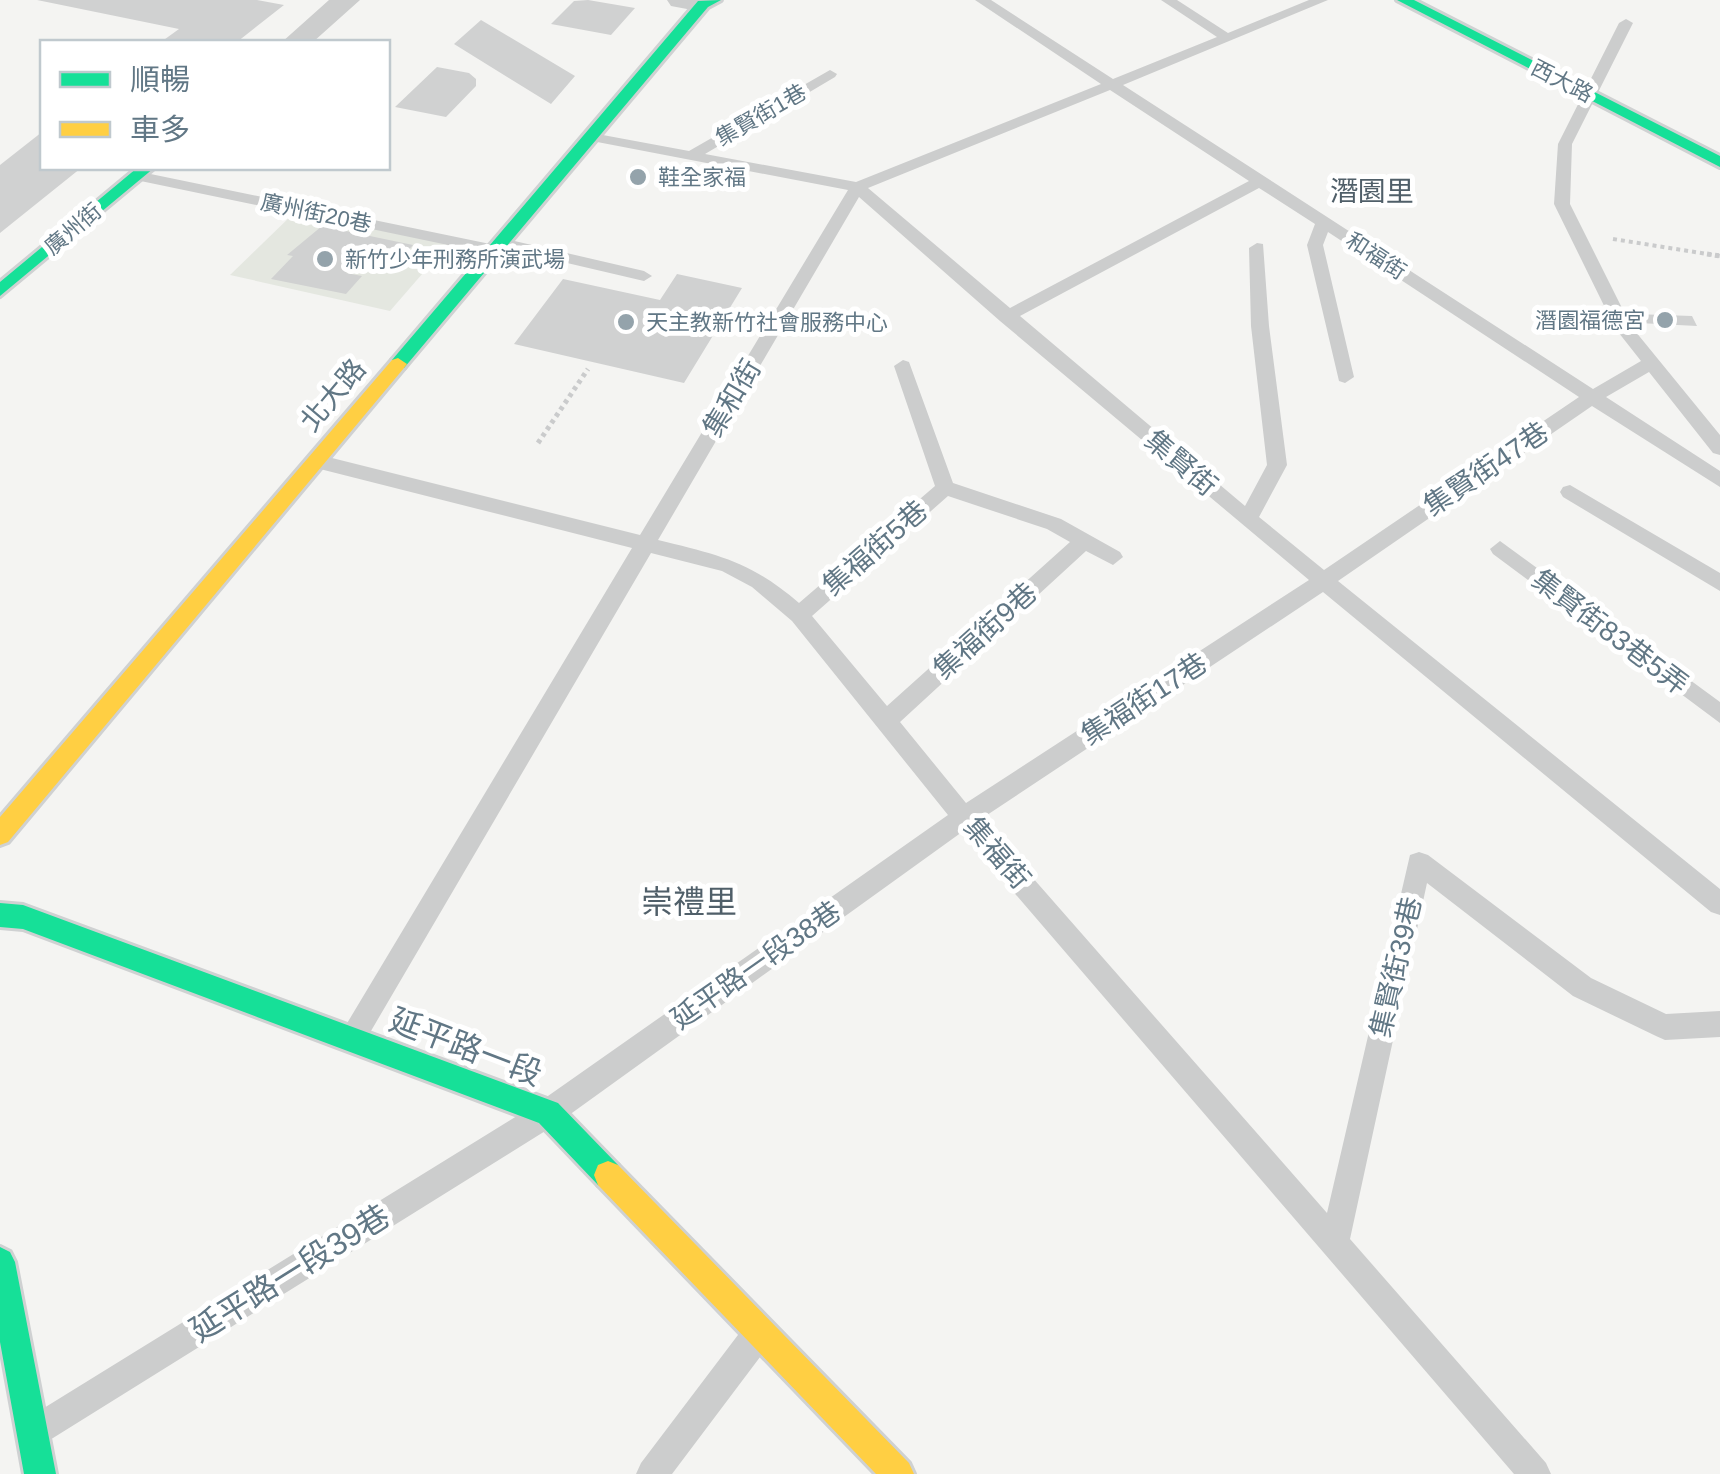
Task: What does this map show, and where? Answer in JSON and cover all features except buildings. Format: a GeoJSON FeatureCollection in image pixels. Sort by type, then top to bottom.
{"type":"FeatureCollection","features":[{"type":"Feature","properties":{"kind":"street"},"geometry":{"type":"LineString","coordinates":[[298,40],[346,0]]}},
{"type":"Feature","properties":{"kind":"street","name":"西大路"},"geometry":{"type":"LineString","coordinates":[[1404,0],[1718,159]]}},
{"type":"Feature","properties":{"kind":"street","name":"北大路"},"geometry":{"type":"LineString","coordinates":[[0,834],[592,137],[699,1]]}},
{"type":"Feature","properties":{"kind":"street","name":"廣州街"},"geometry":{"type":"LineString","coordinates":[[0,291],[142,172]]}},
{"type":"Feature","properties":{"kind":"street","name":"延平路一段"},"geometry":{"type":"LineString","coordinates":[[0,915],[22,918],[548,1112],[898,1474]]}},
{"type":"Feature","properties":{"kind":"street"},"geometry":{"type":"LineString","coordinates":[[0,1262],[40,1474]]}},
{"type":"Feature","properties":{"kind":"lane","name":"和福街"},"geometry":{"type":"LineString","coordinates":[[982,0],[1720,480]]}},
{"type":"Feature","properties":{"kind":"lane"},"geometry":{"type":"LineString","coordinates":[[1168,0],[1226,37]]}},
{"type":"Feature","properties":{"kind":"lane"},"geometry":{"type":"LineString","coordinates":[[592,137],[857,188],[1321,0]]}},
{"type":"Feature","properties":{"kind":"lane"},"geometry":{"type":"LineString","coordinates":[[1626,23],[1565,144],[1562,204],[1624,328],[1720,448]]}},
{"type":"Feature","properties":{"kind":"lane","name":"集賢街1巷"},"geometry":{"type":"LineString","coordinates":[[691,156],[830,74]]}},
{"type":"Feature","properties":{"kind":"lane","name":"廣州街20巷"},"geometry":{"type":"LineString","coordinates":[[142,172],[644,276]]}},
{"type":"Feature","properties":{"kind":"lane"},"geometry":{"type":"LineString","coordinates":[[1006,318],[1260,181]]}},
{"type":"Feature","properties":{"kind":"lane","name":"集賢街"},"geometry":{"type":"LineString","coordinates":[[857,188],[1248,519],[1720,904]]}},
{"type":"Feature","properties":{"kind":"lane","name":"集和街"},"geometry":{"type":"LineString","coordinates":[[352,1039],[857,188]]}},
{"type":"Feature","properties":{"kind":"lane"},"geometry":{"type":"LineString","coordinates":[[1324,222],[1315,245],[1344,378]]}},
{"type":"Feature","properties":{"kind":"lane"},"geometry":{"type":"LineString","coordinates":[[1248,519],[1277,465],[1260,326],[1258,248]]}},
{"type":"Feature","properties":{"kind":"lane","name":"集賢街47巷"},"geometry":{"type":"LineString","coordinates":[[1323,581],[1592,397],[1652,362]]}},
{"type":"Feature","properties":{"kind":"lane","name":"集福街5巷"},"geometry":{"type":"LineString","coordinates":[[798,615],[945,488],[903,366]]}},
{"type":"Feature","properties":{"kind":"lane","name":"集福街"},"geometry":{"type":"LineString","coordinates":[[316,462],[727,565],[759,581],[798,615],[964,816],[1535,1474]]}},
{"type":"Feature","properties":{"kind":"lane"},"geometry":{"type":"LineString","coordinates":[[945,488],[1054,524],[1113,557]]}},
{"type":"Feature","properties":{"kind":"lane"},"geometry":{"type":"LineString","coordinates":[[1570,492],[1720,584]]}},
{"type":"Feature","properties":{"kind":"lane","name":"集福街9巷"},"geometry":{"type":"LineString","coordinates":[[886,721],[1084,541]]}},
{"type":"Feature","properties":{"kind":"lane","name":"集賢街83巷5弄"},"geometry":{"type":"LineString","coordinates":[[1500,550],[1720,714]]}},
{"type":"Feature","properties":{"kind":"lane","name":"集福街17巷"},"geometry":{"type":"LineString","coordinates":[[964,816],[1323,581]]}},
{"type":"Feature","properties":{"kind":"lane","name":"延平路一段38巷"},"geometry":{"type":"LineString","coordinates":[[548,1112],[964,816]]}},
{"type":"Feature","properties":{"kind":"lane","name":"集賢街39巷"},"geometry":{"type":"LineString","coordinates":[[1335,1239],[1419,863],[1582,988],[1665,1027],[1720,1024]]}},
{"type":"Feature","properties":{"kind":"lane","name":"延平路一段39巷"},"geometry":{"type":"LineString","coordinates":[[31,1434],[548,1112]]}},
{"type":"Feature","properties":{"kind":"lane"},"geometry":{"type":"LineString","coordinates":[[652,1474],[760,1332]]}},
{"type":"Feature","properties":{"kind":"path"},"geometry":{"type":"LineString","coordinates":[[1578,236],[1635,240],[1720,256]]}},
{"type":"Feature","properties":{"kind":"path"},"geometry":{"type":"LineString","coordinates":[[538,443],[588,369]]}},
{"type":"Feature","properties":{"kind":"shaded area"},"geometry":{"type":"Polygon","coordinates":[[[296,211],[449,243],[390,311],[230,275],[296,211]]]}},
{"type":"Feature","properties":{"kind":"traffic: fast"},"geometry":{"type":"LineString","coordinates":[[398,364],[703,4],[714,0]]}},
{"type":"Feature","properties":{"kind":"traffic: fast"},"geometry":{"type":"LineString","coordinates":[[1404,0],[1720,162]]}},
{"type":"Feature","properties":{"kind":"traffic: fast"},"geometry":{"type":"LineString","coordinates":[[0,291],[144,170]]}},
{"type":"Feature","properties":{"kind":"traffic: fast"},"geometry":{"type":"LineString","coordinates":[[0,915],[23,917],[548,1113],[608,1175]]}},
{"type":"Feature","properties":{"kind":"traffic: fast"},"geometry":{"type":"LineString","coordinates":[[0,1262],[40,1474]]}},
{"type":"Feature","properties":{"kind":"traffic: slow"},"geometry":{"type":"LineString","coordinates":[[0,834],[398,364]]}},
{"type":"Feature","properties":{"kind":"traffic: slow"},"geometry":{"type":"LineString","coordinates":[[608,1175],[898,1474]]}},
{"type":"Feature","properties":{"kind":"place","name":"鞋全家福"},"geometry":{"type":"Point","coordinates":[638,177]}},
{"type":"Feature","properties":{"kind":"place","name":"新竹少年刑務所演武場"},"geometry":{"type":"Point","coordinates":[325,259]}},
{"type":"Feature","properties":{"kind":"place","name":"潛園福德宮"},"geometry":{"type":"Point","coordinates":[1665,320]}},
{"type":"Feature","properties":{"kind":"place","name":"天主教新竹社會服務中心"},"geometry":{"type":"Point","coordinates":[626,322]}},
{"type":"Feature","properties":{"kind":"district","name":"潛園里"},"geometry":{"type":"Point","coordinates":[1372,191]}},
{"type":"Feature","properties":{"kind":"district","name":"崇禮里"},"geometry":{"type":"Point","coordinates":[689,902]}}]}
